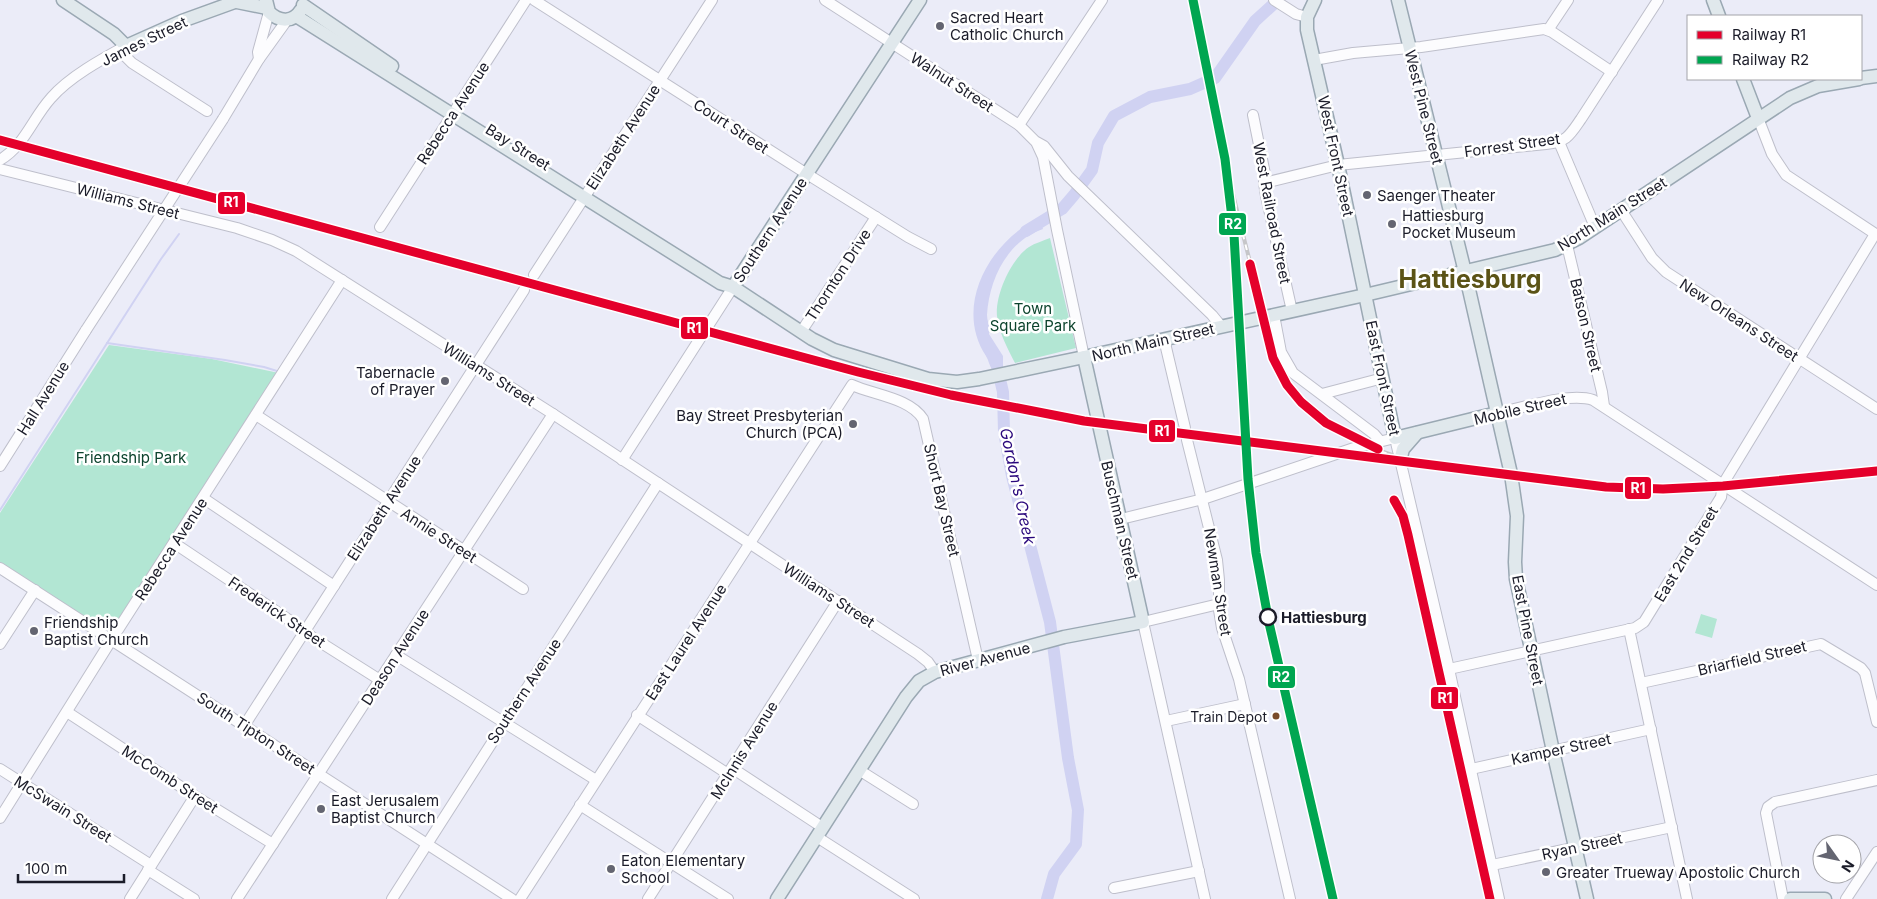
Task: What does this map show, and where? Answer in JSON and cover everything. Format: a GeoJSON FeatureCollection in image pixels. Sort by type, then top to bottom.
{"type":"FeatureCollection","features":[{"type":"Feature","properties":{"kind":"main road"},"geometry":{"type":"LineString","coordinates":[[64,0],[114,34],[123,48]]}},
{"type":"Feature","properties":{"kind":"main road","name":"Southern Avenue"},"geometry":{"type":"LineString","coordinates":[[733,287],[920,0]]}},
{"type":"Feature","properties":{"kind":"main road"},"geometry":{"type":"LineString","coordinates":[[1307,17],[1315,0]]}},
{"type":"Feature","properties":{"kind":"main road","name":"West Pine Street"},"geometry":{"type":"LineString","coordinates":[[1398,0],[1465,272]]}},
{"type":"Feature","properties":{"kind":"main road"},"geometry":{"type":"LineString","coordinates":[[1713,0],[1719,15]]}},
{"type":"Feature","properties":{"kind":"main road","name":"James Street"},"geometry":{"type":"LineString","coordinates":[[123,48],[214,8],[239,1],[268,7],[278,19],[291,18]]}},
{"type":"Feature","properties":{"kind":"main road","name":"Bay Street"},"geometry":{"type":"LineString","coordinates":[[303,2],[454,112]]}},
{"type":"Feature","properties":{"kind":"main road"},"geometry":{"type":"LineString","coordinates":[[291,18],[303,2]]}},
{"type":"Feature","properties":{"kind":"main road","name":"West Front Street"},"geometry":{"type":"LineString","coordinates":[[1307,17],[1307,30],[1366,295]]}},
{"type":"Feature","properties":{"kind":"main road","name":"Bay Street"},"geometry":{"type":"LineString","coordinates":[[291,18],[454,112],[585,195],[724,276],[733,287],[801,332],[836,351],[928,379],[957,382],[992,377]]}},
{"type":"Feature","properties":{"kind":"main road","name":"North Main Street"},"geometry":{"type":"LineString","coordinates":[[1862,79],[1877,76]]}},
{"type":"Feature","properties":{"kind":"main road"},"geometry":{"type":"LineString","coordinates":[[1743,80],[1758,118]]}},
{"type":"Feature","properties":{"kind":"main road","name":"North Main Street"},"geometry":{"type":"LineString","coordinates":[[992,377],[1366,295],[1543,253],[1566,245],[1595,227],[1779,104],[1806,90],[1827,84],[1853,80]]}},
{"type":"Feature","properties":{"kind":"main road","name":"East Pine Street"},"geometry":{"type":"LineString","coordinates":[[1465,272],[1515,497],[1517,516],[1515,571],[1587,899]]}},
{"type":"Feature","properties":{"kind":"main road","name":"East Front Street"},"geometry":{"type":"LineString","coordinates":[[1366,295],[1396,438]]}},
{"type":"Feature","properties":{"kind":"main road","name":"Buschman Street"},"geometry":{"type":"LineString","coordinates":[[1084,357],[1121,519],[1142,622]]}},
{"type":"Feature","properties":{"kind":"main road","name":"Mobile Street"},"geometry":{"type":"LineString","coordinates":[[1396,438],[1497,413]]}},
{"type":"Feature","properties":{"kind":"main road"},"geometry":{"type":"LineString","coordinates":[[1400,457],[1406,445],[1418,433]]}},
{"type":"Feature","properties":{"kind":"main road","name":"River Avenue"},"geometry":{"type":"LineString","coordinates":[[777,899],[912,689],[922,679],[935,672],[1064,637],[1142,622]]}},
{"type":"Feature","properties":{"kind":"main road"},"geometry":{"type":"LineString","coordinates":[[1790,899],[1825,899]]}},
{"type":"Feature","properties":{"kind":"street","name":"Rebecca Avenue"},"geometry":{"type":"LineString","coordinates":[[380,227],[526,0]]}},
{"type":"Feature","properties":{"kind":"street","name":"Court Street"},"geometry":{"type":"LineString","coordinates":[[534,0],[807,174],[931,249]]}},
{"type":"Feature","properties":{"kind":"street","name":"Elizabeth Avenue"},"geometry":{"type":"LineString","coordinates":[[534,275],[712,0]]}},
{"type":"Feature","properties":{"kind":"street","name":"Walnut Street"},"geometry":{"type":"LineString","coordinates":[[825,0],[1019,125],[1035,141],[1044,146],[1070,178],[1212,315],[1221,326]]}},
{"type":"Feature","properties":{"kind":"street"},"geometry":{"type":"LineString","coordinates":[[1019,125],[1102,0]]}},
{"type":"Feature","properties":{"kind":"street"},"geometry":{"type":"LineString","coordinates":[[1274,0],[1293,12],[1307,17]]}},
{"type":"Feature","properties":{"kind":"street"},"geometry":{"type":"LineString","coordinates":[[1548,30],[1568,0]]}},
{"type":"Feature","properties":{"kind":"street","name":"Forrest Street"},"geometry":{"type":"LineString","coordinates":[[1264,183],[1338,165],[1559,142],[1568,137],[1658,0]]}},
{"type":"Feature","properties":{"kind":"street"},"geometry":{"type":"LineString","coordinates":[[258,59],[268,7]]}},
{"type":"Feature","properties":{"kind":"street"},"geometry":{"type":"LineString","coordinates":[[258,59],[291,18]]}},
{"type":"Feature","properties":{"kind":"street"},"geometry":{"type":"LineString","coordinates":[[1314,60],[1353,53],[1422,47],[1539,29],[1548,30],[1612,72]]}},
{"type":"Feature","properties":{"kind":"street"},"geometry":{"type":"LineString","coordinates":[[123,48],[132,63],[207,112]]}},
{"type":"Feature","properties":{"kind":"street","name":"James Street"},"geometry":{"type":"LineString","coordinates":[[0,160],[19,145],[54,95],[69,82],[123,48]]}},
{"type":"Feature","properties":{"kind":"street","name":"Hall Avenue"},"geometry":{"type":"LineString","coordinates":[[0,466],[223,119],[258,59]]}},
{"type":"Feature","properties":{"kind":"street","name":"West Railroad Street"},"geometry":{"type":"LineString","coordinates":[[1253,115],[1265,174],[1264,183],[1292,311]]}},
{"type":"Feature","properties":{"kind":"street"},"geometry":{"type":"LineString","coordinates":[[1758,118],[1775,161],[1786,175],[1876,235]]}},
{"type":"Feature","properties":{"kind":"street","name":"Buschman Street"},"geometry":{"type":"LineString","coordinates":[[1035,141],[1043,157],[1056,230],[1084,357]]}},
{"type":"Feature","properties":{"kind":"street"},"geometry":{"type":"LineString","coordinates":[[1559,142],[1595,227]]}},
{"type":"Feature","properties":{"kind":"street","name":"Williams Street"},"geometry":{"type":"LineString","coordinates":[[0,169],[247,231],[272,240],[296,252],[553,414],[838,601],[918,654],[928,662],[935,672]]}},
{"type":"Feature","properties":{"kind":"street"},"geometry":{"type":"LineString","coordinates":[[1046,174],[1056,172],[1070,178]]}},
{"type":"Feature","properties":{"kind":"street","name":"New Orleans Street"},"geometry":{"type":"LineString","coordinates":[[1621,210],[1652,258],[1661,268],[1877,409]]}},
{"type":"Feature","properties":{"kind":"street","name":"Thornton Drive"},"geometry":{"type":"LineString","coordinates":[[801,332],[876,217]]}},
{"type":"Feature","properties":{"kind":"street","name":"East 2nd Street"},"geometry":{"type":"LineString","coordinates":[[1629,629],[1640,626],[1648,618],[1722,497],[1723,484],[1876,235]]}},
{"type":"Feature","properties":{"kind":"street","name":"Batson Street"},"geometry":{"type":"LineString","coordinates":[[1566,245],[1604,406]]}},
{"type":"Feature","properties":{"kind":"street","name":"Rebecca Avenue"},"geometry":{"type":"LineString","coordinates":[[0,818],[112,639],[342,280]]}},
{"type":"Feature","properties":{"kind":"street","name":"Southern Avenue"},"geometry":{"type":"LineString","coordinates":[[622,460],[733,287]]}},
{"type":"Feature","properties":{"kind":"street","name":"Elizabeth Avenue"},"geometry":{"type":"LineString","coordinates":[[244,726],[524,290]]}},
{"type":"Feature","properties":{"kind":"street"},"geometry":{"type":"LineString","coordinates":[[1274,315],[1281,352],[1289,368],[1295,375],[1374,434],[1380,441]]}},
{"type":"Feature","properties":{"kind":"street"},"geometry":{"type":"LineString","coordinates":[[1164,339],[1185,428]]}},
{"type":"Feature","properties":{"kind":"street"},"geometry":{"type":"LineString","coordinates":[[1322,394],[1383,378]]}},
{"type":"Feature","properties":{"kind":"street","name":"East Laurel Avenue"},"geometry":{"type":"LineString","coordinates":[[520,899],[852,385]]}},
{"type":"Feature","properties":{"kind":"street","name":"Short Bay Street"},"geometry":{"type":"LineString","coordinates":[[852,385],[908,404],[923,419],[978,660]]}},
{"type":"Feature","properties":{"kind":"street","name":"Mobile Street"},"geometry":{"type":"LineString","coordinates":[[1497,413],[1574,397],[1593,400],[1877,585]]}},
{"type":"Feature","properties":{"kind":"street","name":"Deason Avenue"},"geometry":{"type":"LineString","coordinates":[[237,899],[553,414]]}},
{"type":"Feature","properties":{"kind":"street","name":"Annie Street"},"geometry":{"type":"LineString","coordinates":[[256,415],[523,589]]}},
{"type":"Feature","properties":{"kind":"street","name":"Mobile Street"},"geometry":{"type":"LineString","coordinates":[[1121,519],[1203,499],[1354,448],[1396,438]]}},
{"type":"Feature","properties":{"kind":"street","name":"East Front Street"},"geometry":{"type":"LineString","coordinates":[[1396,438],[1499,899]]}},
{"type":"Feature","properties":{"kind":"street","name":"Newman Street"},"geometry":{"type":"LineString","coordinates":[[1187,440],[1203,499],[1219,572],[1219,604],[1222,628],[1240,678],[1290,899]]}},
{"type":"Feature","properties":{"kind":"street","name":"Southern Avenue"},"geometry":{"type":"LineString","coordinates":[[392,899],[658,483]]}},
{"type":"Feature","properties":{"kind":"street"},"geometry":{"type":"LineString","coordinates":[[203,498],[334,586]]}},
{"type":"Feature","properties":{"kind":"street","name":"Frederick Street"},"geometry":{"type":"LineString","coordinates":[[174,544],[380,680]]}},
{"type":"Feature","properties":{"kind":"street","name":"South Tipton Street"},"geometry":{"type":"LineString","coordinates":[[0,568],[512,899]]}},
{"type":"Feature","properties":{"kind":"street"},"geometry":{"type":"LineString","coordinates":[[0,644],[34,590]]}},
{"type":"Feature","properties":{"kind":"street","name":"McInnis Avenue"},"geometry":{"type":"LineString","coordinates":[[648,899],[838,601]]}},
{"type":"Feature","properties":{"kind":"street","name":"River Avenue"},"geometry":{"type":"LineString","coordinates":[[1142,622],[1219,604]]}},
{"type":"Feature","properties":{"kind":"street","name":"Buschman Street"},"geometry":{"type":"LineString","coordinates":[[1142,622],[1205,899]]}},
{"type":"Feature","properties":{"kind":"street"},"geometry":{"type":"LineString","coordinates":[[1449,669],[1629,629],[1687,899]]}},
{"type":"Feature","properties":{"kind":"street","name":"Briarfield Street"},"geometry":{"type":"LineString","coordinates":[[1641,683],[1821,644],[1861,668],[1865,673],[1877,722]]}},
{"type":"Feature","properties":{"kind":"street"},"geometry":{"type":"LineString","coordinates":[[396,655],[596,780]]}},
{"type":"Feature","properties":{"kind":"street"},"geometry":{"type":"LineString","coordinates":[[1166,721],[1245,704]]}},
{"type":"Feature","properties":{"kind":"street","name":"McComb Street"},"geometry":{"type":"LineString","coordinates":[[67,712],[195,796],[273,844]]}},
{"type":"Feature","properties":{"kind":"street"},"geometry":{"type":"LineString","coordinates":[[638,716],[730,771],[914,899]]}},
{"type":"Feature","properties":{"kind":"street","name":"Kamper Street"},"geometry":{"type":"LineString","coordinates":[[1471,769],[1651,729]]}},
{"type":"Feature","properties":{"kind":"street","name":"McSwain Street"},"geometry":{"type":"LineString","coordinates":[[0,769],[150,867],[194,899]]}},
{"type":"Feature","properties":{"kind":"street"},"geometry":{"type":"LineString","coordinates":[[859,770],[912,804]]}},
{"type":"Feature","properties":{"kind":"street"},"geometry":{"type":"LineString","coordinates":[[1784,899],[1766,814],[1768,806],[1775,802],[1877,780]]}},
{"type":"Feature","properties":{"kind":"street"},"geometry":{"type":"LineString","coordinates":[[130,899],[195,796]]}},
{"type":"Feature","properties":{"kind":"street"},"geometry":{"type":"LineString","coordinates":[[580,805],[728,899]]}},
{"type":"Feature","properties":{"kind":"street","name":"Ryan Street"},"geometry":{"type":"LineString","coordinates":[[1492,865],[1672,827]]}},
{"type":"Feature","properties":{"kind":"street"},"geometry":{"type":"LineString","coordinates":[[1846,899],[1877,852]]}},
{"type":"Feature","properties":{"kind":"street"},"geometry":{"type":"LineString","coordinates":[[1114,888],[1199,872]]}},
{"type":"Feature","properties":{"kind":"green space","name":"Town Square Park"},"geometry":{"type":"Polygon","coordinates":[[[1050,238],[1076,348],[1015,363],[1004,341],[998,322],[997,307],[999,298],[1010,269],[1016,260],[1031,246],[1050,238]]]}},
{"type":"Feature","properties":{"kind":"green space","name":"Friendship Park"},"geometry":{"type":"Polygon","coordinates":[[[109,345],[212,359],[279,373],[111,633],[0,564],[0,513],[109,345]]]}},
{"type":"Feature","properties":{"kind":"green space"},"geometry":{"type":"Polygon","coordinates":[[[1701,614],[1717,619],[1712,638],[1695,633],[1701,614]]]}},
{"type":"Feature","properties":{"kind":"water"},"geometry":{"type":"Polygon","coordinates":[[[1039,218],[1043,229],[1030,235],[1010,252],[1002,263],[992,288],[987,315],[990,329],[989,334],[1003,356],[1003,366],[992,369],[977,337],[973,317],[975,296],[982,277],[992,259],[1005,242],[1021,228],[1039,218]]]}},
{"type":"Feature","properties":{"kind":"waterway","name":"Gordon's Creek"},"geometry":{"type":"LineString","coordinates":[[1026,231],[1062,209],[1074,195],[1092,170],[1098,143],[1114,116],[1150,97],[1190,89],[1215,78],[1255,21],[1278,0]]}},
{"type":"Feature","properties":{"kind":"waterway"},"geometry":{"type":"LineString","coordinates":[[0,510],[179,234]]}},
{"type":"Feature","properties":{"kind":"waterway"},"geometry":{"type":"LineString","coordinates":[[107,343],[225,360],[277,371]]}},
{"type":"Feature","properties":{"kind":"waterway","name":"Gordon's Creek"},"geometry":{"type":"LineString","coordinates":[[991,352],[995,358],[1003,392],[1004,432],[1012,476],[1050,622],[1068,758],[1078,810],[1076,844],[1054,874],[1047,899]]}},
{"type":"Feature","properties":{"kind":"railway"},"geometry":{"type":"LineString","coordinates":[[0,140],[858,372],[951,395],[1084,421],[1606,487],[1663,489],[1723,486],[1877,471]]}},
{"type":"Feature","properties":{"kind":"railway"},"geometry":{"type":"LineString","coordinates":[[1225,159],[1268,341],[1282,377],[1293,393],[1322,420],[1356,441],[1392,455]]}},
{"type":"Feature","properties":{"kind":"railway"},"geometry":{"type":"LineString","coordinates":[[1394,500],[1403,516],[1408,535],[1490,899]]}},
{"type":"Feature","properties":{"kind":"rail line","name":"R2"},"geometry":{"type":"LineString","coordinates":[[1193,0],[1225,159],[1234,235],[1248,479],[1256,553],[1269,623],[1333,899]]}},
{"type":"Feature","properties":{"kind":"rail line","name":"R1"},"geometry":{"type":"LineString","coordinates":[[0,140],[858,372],[951,395],[1084,421],[1606,487],[1663,489],[1723,486],[1877,471]]}},
{"type":"Feature","properties":{"kind":"rail line","name":"R1"},"geometry":{"type":"LineString","coordinates":[[1250,264],[1273,358],[1287,385],[1301,402],[1326,423],[1378,449]]}},
{"type":"Feature","properties":{"kind":"rail line","name":"R1"},"geometry":{"type":"LineString","coordinates":[[1394,500],[1403,516],[1408,535],[1490,899]]}},
{"type":"Feature","properties":{"kind":"place","name":"Sacred Heart Catholic Church"},"geometry":{"type":"Point","coordinates":[940,26]}},
{"type":"Feature","properties":{"kind":"place","name":"Saenger Theater"},"geometry":{"type":"Point","coordinates":[1367,195]}},
{"type":"Feature","properties":{"kind":"place","name":"Hattiesburg Pocket Museum"},"geometry":{"type":"Point","coordinates":[1392,224]}},
{"type":"Feature","properties":{"kind":"place","name":"Tabernacle of Prayer"},"geometry":{"type":"Point","coordinates":[445,381]}},
{"type":"Feature","properties":{"kind":"place","name":"Bay Street Presbyterian Church (PCA)"},"geometry":{"type":"Point","coordinates":[853,424]}},
{"type":"Feature","properties":{"kind":"place","name":"Hattiesburg"},"geometry":{"type":"Point","coordinates":[1268,617]}},
{"type":"Feature","properties":{"kind":"place","name":"Friendship Baptist Church"},"geometry":{"type":"Point","coordinates":[34,631]}},
{"type":"Feature","properties":{"kind":"place","name":"Train Depot"},"geometry":{"type":"Point","coordinates":[1276,716]}},
{"type":"Feature","properties":{"kind":"place","name":"East Jerusalem Baptist Church"},"geometry":{"type":"Point","coordinates":[321,809]}},
{"type":"Feature","properties":{"kind":"place","name":"Eaton Elementary School"},"geometry":{"type":"Point","coordinates":[611,869]}},
{"type":"Feature","properties":{"kind":"place","name":"Greater Trueway Apostolic Church"},"geometry":{"type":"Point","coordinates":[1546,872]}},
{"type":"Feature","properties":{"kind":"district","name":"Hattiesburg"},"geometry":{"type":"Point","coordinates":[1470,279]}}]}
